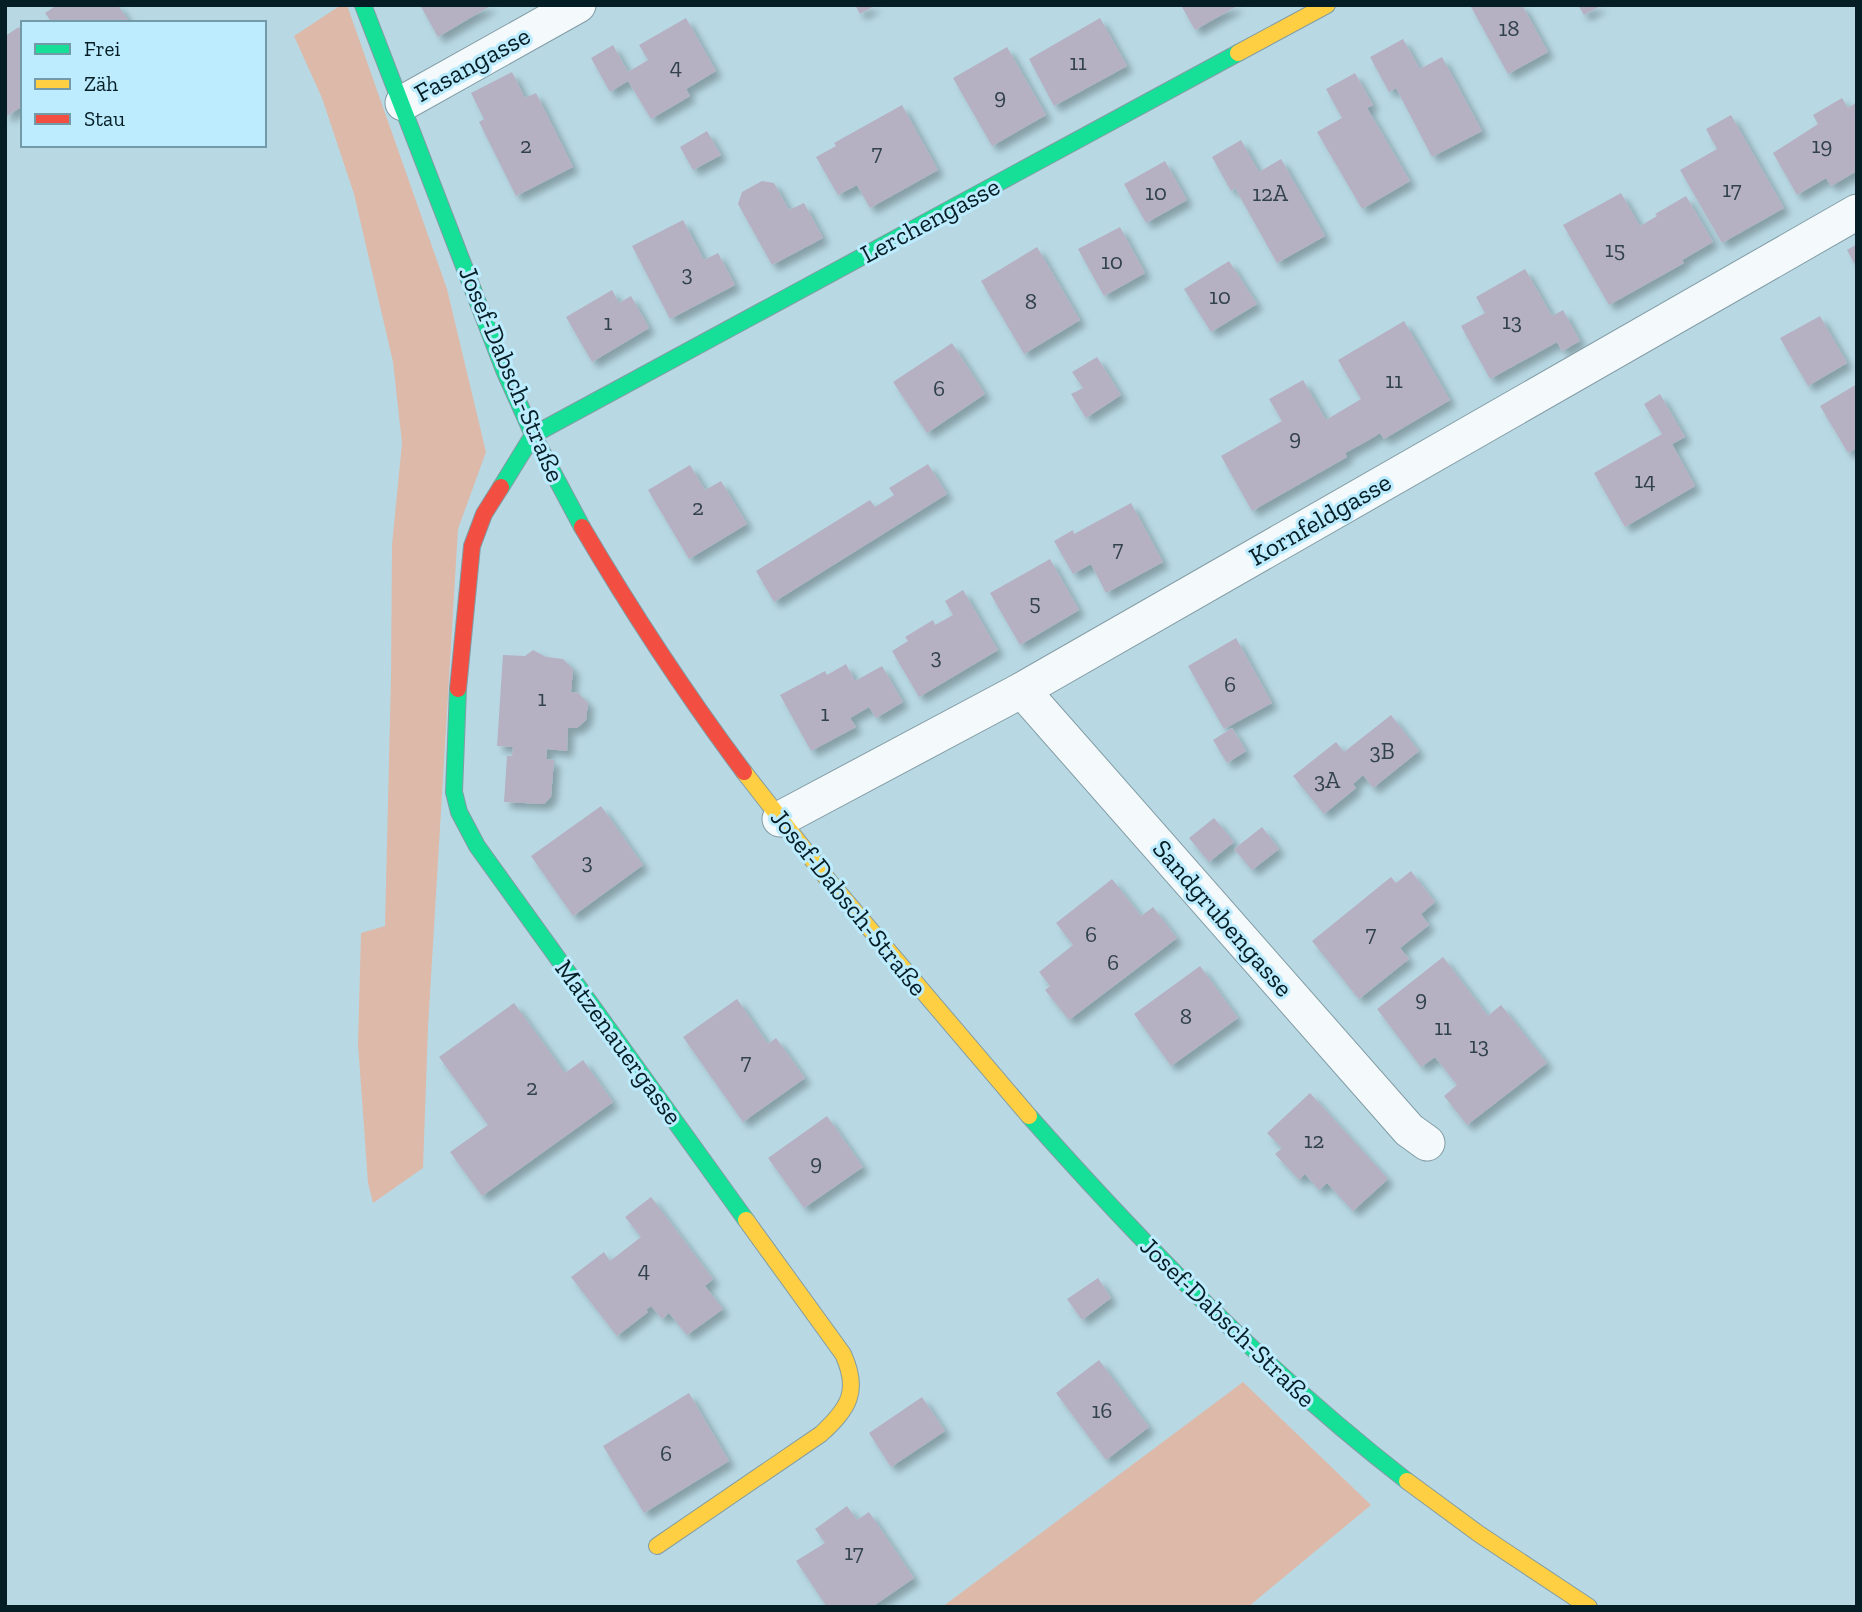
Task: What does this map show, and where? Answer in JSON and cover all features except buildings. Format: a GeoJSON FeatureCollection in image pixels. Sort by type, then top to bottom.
{"type":"FeatureCollection","features":[{"type":"Feature","properties":{"kind":"street","name":"Josef-Dabsch-Straße"},"geometry":{"type":"LineString","coordinates":[[363,5],[498,354],[533,435],[579,523],[629,609],[680,685],[780,819],[896,962],[1046,1136],[1118,1215],[1256,1354],[1353,1439],[1439,1506],[1476,1534],[1589,1607]]}},
{"type":"Feature","properties":{"kind":"street","name":"Fasangasse"},"geometry":{"type":"LineString","coordinates":[[402,103],[578,5]]}},
{"type":"Feature","properties":{"kind":"street","name":"Lerchengasse"},"geometry":{"type":"LineString","coordinates":[[533,435],[1327,5]]}},
{"type":"Feature","properties":{"kind":"street","name":"Kornfeldgasse"},"geometry":{"type":"LineString","coordinates":[[780,819],[1022,690],[1857,212]]}},
{"type":"Feature","properties":{"kind":"street","name":"Matzenauergasse"},"geometry":{"type":"LineString","coordinates":[[533,435],[484,514],[472,546],[458,691],[454,792],[459,812],[477,846],[843,1354],[851,1371],[852,1388],[847,1405],[821,1434],[657,1546]]}},
{"type":"Feature","properties":{"kind":"street","name":"Sandgrubengasse"},"geometry":{"type":"LineString","coordinates":[[1022,690],[1400,1119],[1417,1137],[1427,1143]]}},
{"type":"Feature","properties":{"kind":"shaded area"},"geometry":{"type":"Polygon","coordinates":[[[341,5],[347,5],[447,289],[486,452],[458,529],[428,1027],[423,1168],[373,1203],[368,1183],[358,1044],[361,933],[385,926],[392,545],[402,443],[393,362],[354,194],[322,98],[294,36],[341,5]]]}},
{"type":"Feature","properties":{"kind":"shaded area"},"geometry":{"type":"Polygon","coordinates":[[[1243,1382],[1371,1505],[1248,1607],[942,1607],[1243,1382]]]}},
{"type":"Feature","properties":{"kind":"traffic: fast"},"geometry":{"type":"LineString","coordinates":[[363,5],[504,370],[534,437],[582,527]]}},
{"type":"Feature","properties":{"kind":"traffic: fast"},"geometry":{"type":"LineString","coordinates":[[501,487],[533,435],[1238,53]]}},
{"type":"Feature","properties":{"kind":"traffic: fast"},"geometry":{"type":"LineString","coordinates":[[458,689],[454,792],[459,812],[477,846],[746,1220]]}},
{"type":"Feature","properties":{"kind":"traffic: fast"},"geometry":{"type":"LineString","coordinates":[[1029,1116],[1118,1214],[1210,1308],[1306,1397],[1407,1481]]}},
{"type":"Feature","properties":{"kind":"traffic: slow"},"geometry":{"type":"LineString","coordinates":[[1238,53],[1327,5]]}},
{"type":"Feature","properties":{"kind":"traffic: slow"},"geometry":{"type":"LineString","coordinates":[[744,772],[829,881],[1029,1116]]}},
{"type":"Feature","properties":{"kind":"traffic: slow"},"geometry":{"type":"LineString","coordinates":[[657,1546],[821,1434],[839,1416],[849,1398],[851,1378],[843,1354],[746,1220]]}},
{"type":"Feature","properties":{"kind":"traffic: slow"},"geometry":{"type":"LineString","coordinates":[[1407,1481],[1479,1534],[1589,1607]]}},
{"type":"Feature","properties":{"kind":"traffic: jam"},"geometry":{"type":"LineString","coordinates":[[458,689],[472,546],[484,514],[501,487]]}},
{"type":"Feature","properties":{"kind":"traffic: jam"},"geometry":{"type":"LineString","coordinates":[[582,527],[660,652],[744,772]]}}]}
